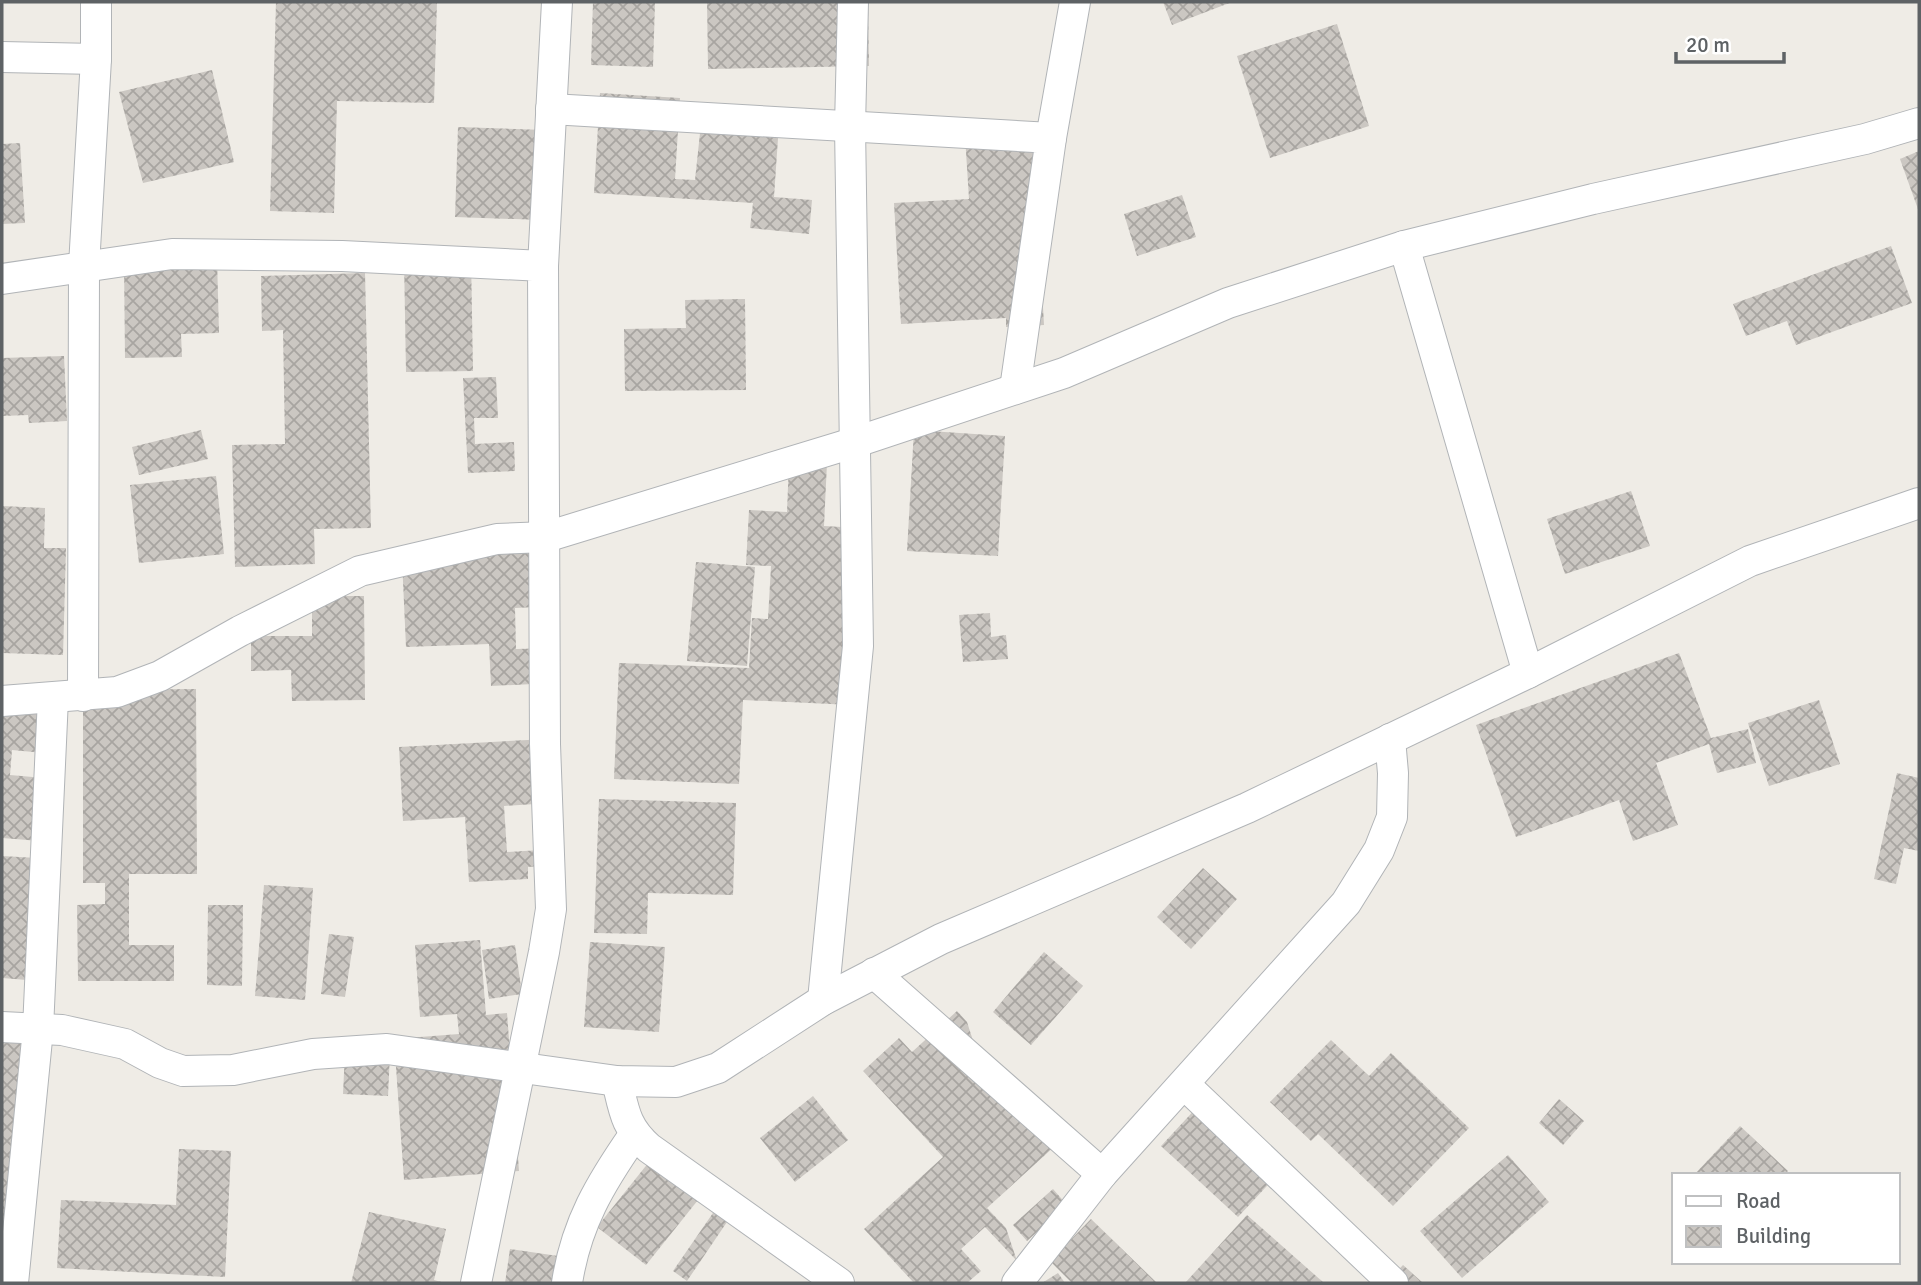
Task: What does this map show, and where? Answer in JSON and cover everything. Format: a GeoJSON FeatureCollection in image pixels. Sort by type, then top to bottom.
{"type":"FeatureCollection","features":[{"type":"Feature","properties":{"kind":"street"},"geometry":{"type":"LineString","coordinates":[[83,696],[85,266],[96,59],[96,2]]}},
{"type":"Feature","properties":{"kind":"street"},"geometry":{"type":"LineString","coordinates":[[476,1283],[551,909],[545,744],[543,266],[556,2]]}},
{"type":"Feature","properties":{"kind":"street"},"geometry":{"type":"LineString","coordinates":[[823,1000],[858,646],[850,126],[853,2]]}},
{"type":"Feature","properties":{"kind":"street"},"geometry":{"type":"LineString","coordinates":[[1015,389],[1051,138],[1075,2]]}},
{"type":"Feature","properties":{"kind":"street"},"geometry":{"type":"LineString","coordinates":[[2,57],[96,59]]}},
{"type":"Feature","properties":{"kind":"street"},"geometry":{"type":"LineString","coordinates":[[551,109],[1051,138]]}},
{"type":"Feature","properties":{"kind":"street"},"geometry":{"type":"LineString","coordinates":[[2,701],[117,692],[160,676],[240,631],[360,571],[497,539],[546,537],[856,442],[1063,373],[1228,303],[1405,246],[1593,199],[1865,139],[1919,123]]}},
{"type":"Feature","properties":{"kind":"street"},"geometry":{"type":"LineString","coordinates":[[1405,246],[1528,673]]}},
{"type":"Feature","properties":{"kind":"street"},"geometry":{"type":"LineString","coordinates":[[2,279],[172,254],[342,256],[543,266]]}},
{"type":"Feature","properties":{"kind":"street"},"geometry":{"type":"LineString","coordinates":[[2,1027],[62,1030],[125,1044],[160,1063],[183,1071],[233,1070],[313,1054],[387,1049],[617,1081],[676,1082],[718,1068],[823,1000],[941,939],[1247,808],[1528,673],[1750,561],[1919,503]]}},
{"type":"Feature","properties":{"kind":"street"},"geometry":{"type":"LineString","coordinates":[[13,1283],[38,1029],[54,698]]}},
{"type":"Feature","properties":{"kind":"street"},"geometry":{"type":"LineString","coordinates":[[1017,1283],[1102,1174],[1346,903],[1379,850],[1392,817],[1393,773],[1390,739]]}},
{"type":"Feature","properties":{"kind":"street"},"geometry":{"type":"LineString","coordinates":[[874,973],[1102,1174]]}},
{"type":"Feature","properties":{"kind":"street"},"geometry":{"type":"LineString","coordinates":[[617,1081],[627,1122],[634,1135],[839,1283]]}},
{"type":"Feature","properties":{"kind":"street"},"geometry":{"type":"LineString","coordinates":[[1184,1084],[1383,1280]]}},
{"type":"Feature","properties":{"kind":"street"},"geometry":{"type":"LineString","coordinates":[[567,1283],[582,1224],[603,1179],[634,1135]]}},
{"type":"Feature","properties":{"kind":"building"},"geometry":{"type":"Polygon","coordinates":[[[276,2],[437,2],[434,103],[337,101],[334,213],[270,211],[276,2]]]}},
{"type":"Feature","properties":{"kind":"building"},"geometry":{"type":"Polygon","coordinates":[[[593,2],[655,2],[653,67],[591,65],[593,2]]]}},
{"type":"Feature","properties":{"kind":"building"},"geometry":{"type":"Polygon","coordinates":[[[707,2],[868,2],[869,66],[708,69],[707,2]]]}},
{"type":"Feature","properties":{"kind":"building"},"geometry":{"type":"Polygon","coordinates":[[[1163,2],[1232,2],[1172,25],[1163,2]]]}},
{"type":"Feature","properties":{"kind":"building"},"geometry":{"type":"Polygon","coordinates":[[[1337,24],[1369,126],[1270,158],[1237,56],[1337,24]]]}},
{"type":"Feature","properties":{"kind":"building"},"geometry":{"type":"Polygon","coordinates":[[[212,70],[234,162],[143,183],[119,92],[212,70]]]}},
{"type":"Feature","properties":{"kind":"building"},"geometry":{"type":"Polygon","coordinates":[[[600,93],[680,98],[675,179],[695,180],[703,105],[780,109],[774,197],[812,200],[809,234],[750,228],[753,203],[594,193],[600,93]]]}},
{"type":"Feature","properties":{"kind":"building"},"geometry":{"type":"Polygon","coordinates":[[[458,127],[545,130],[542,220],[455,217],[458,127]]]}},
{"type":"Feature","properties":{"kind":"building"},"geometry":{"type":"Polygon","coordinates":[[[1033,132],[1044,325],[1006,327],[1006,318],[901,324],[894,203],[969,199],[965,136],[1033,132]]]}},
{"type":"Feature","properties":{"kind":"building"},"geometry":{"type":"Polygon","coordinates":[[[20,143],[25,223],[2,224],[2,144],[20,143]]]}},
{"type":"Feature","properties":{"kind":"building"},"geometry":{"type":"Polygon","coordinates":[[[1919,151],[1919,212],[1900,159],[1919,151]]]}},
{"type":"Feature","properties":{"kind":"building"},"geometry":{"type":"Polygon","coordinates":[[[1182,195],[1196,237],[1137,256],[1124,214],[1182,195]]]}},
{"type":"Feature","properties":{"kind":"building"},"geometry":{"type":"Polygon","coordinates":[[[1891,246],[1912,303],[1796,345],[1787,321],[1746,336],[1733,304],[1891,246]]]}},
{"type":"Feature","properties":{"kind":"building"},"geometry":{"type":"Polygon","coordinates":[[[471,257],[473,371],[406,372],[404,258],[471,257]]]}},
{"type":"Feature","properties":{"kind":"building"},"geometry":{"type":"Polygon","coordinates":[[[217,258],[219,333],[181,334],[182,357],[125,358],[124,260],[217,258]]]}},
{"type":"Feature","properties":{"kind":"building"},"geometry":{"type":"Polygon","coordinates":[[[365,273],[371,528],[314,529],[315,564],[235,567],[232,445],[285,444],[283,330],[262,331],[261,276],[365,273]]]}},
{"type":"Feature","properties":{"kind":"building"},"geometry":{"type":"Polygon","coordinates":[[[745,299],[746,390],[625,391],[624,329],[686,328],[685,300],[745,299]]]}},
{"type":"Feature","properties":{"kind":"building"},"geometry":{"type":"Polygon","coordinates":[[[64,356],[67,421],[29,423],[28,415],[2,416],[2,358],[64,356]]]}},
{"type":"Feature","properties":{"kind":"building"},"geometry":{"type":"Polygon","coordinates":[[[496,377],[498,418],[474,418],[475,444],[514,442],[515,471],[468,473],[463,378],[496,377]]]}},
{"type":"Feature","properties":{"kind":"building"},"geometry":{"type":"Polygon","coordinates":[[[201,430],[208,459],[139,475],[132,447],[201,430]]]}},
{"type":"Feature","properties":{"kind":"building"},"geometry":{"type":"Polygon","coordinates":[[[914,430],[1005,436],[998,556],[907,551],[914,430]]]}},
{"type":"Feature","properties":{"kind":"building"},"geometry":{"type":"Polygon","coordinates":[[[789,461],[827,463],[824,526],[860,528],[852,705],[743,700],[739,784],[614,779],[619,663],[749,668],[752,618],[768,619],[771,566],[746,565],[749,510],[787,512],[789,461]]]}},
{"type":"Feature","properties":{"kind":"building"},"geometry":{"type":"Polygon","coordinates":[[[216,476],[224,554],[139,563],[130,485],[216,476]]]}},
{"type":"Feature","properties":{"kind":"building"},"geometry":{"type":"Polygon","coordinates":[[[1631,491],[1650,546],[1565,574],[1547,519],[1631,491]]]}},
{"type":"Feature","properties":{"kind":"building"},"geometry":{"type":"Polygon","coordinates":[[[2,506],[45,508],[44,548],[66,548],[63,655],[2,653],[2,506]]]}},
{"type":"Feature","properties":{"kind":"building"},"geometry":{"type":"Polygon","coordinates":[[[544,532],[537,607],[515,608],[516,649],[553,648],[554,683],[491,686],[489,644],[406,647],[402,559],[544,532]]]}},
{"type":"Feature","properties":{"kind":"building"},"geometry":{"type":"Polygon","coordinates":[[[696,562],[755,567],[747,666],[687,661],[696,562]]]}},
{"type":"Feature","properties":{"kind":"building"},"geometry":{"type":"Polygon","coordinates":[[[312,596],[364,596],[365,700],[292,701],[291,670],[251,671],[251,636],[312,636],[312,596]]]}},
{"type":"Feature","properties":{"kind":"building"},"geometry":{"type":"Polygon","coordinates":[[[990,613],[991,637],[1006,635],[1008,659],[963,662],[959,615],[990,613]]]}},
{"type":"Feature","properties":{"kind":"building"},"geometry":{"type":"Polygon","coordinates":[[[1679,653],[1711,738],[1748,729],[1756,763],[1717,773],[1709,744],[1656,763],[1678,825],[1633,841],[1619,800],[1516,837],[1476,725],[1679,653]]]}},
{"type":"Feature","properties":{"kind":"building"},"geometry":{"type":"Polygon","coordinates":[[[196,689],[197,874],[129,874],[129,945],[174,945],[174,981],[78,981],[77,905],[105,904],[105,883],[83,883],[83,690],[196,689]]]}},
{"type":"Feature","properties":{"kind":"building"},"geometry":{"type":"Polygon","coordinates":[[[1819,700],[1840,764],[1769,786],[1748,723],[1819,700]]]}},
{"type":"Feature","properties":{"kind":"building"},"geometry":{"type":"Polygon","coordinates":[[[2,701],[48,704],[44,753],[12,750],[10,775],[44,778],[40,841],[2,838],[2,701]]]}},
{"type":"Feature","properties":{"kind":"building"},"geometry":{"type":"Polygon","coordinates":[[[547,739],[551,803],[504,806],[507,852],[541,850],[542,866],[528,867],[528,879],[469,882],[465,817],[403,821],[399,747],[547,739]]]}},
{"type":"Feature","properties":{"kind":"building"},"geometry":{"type":"Polygon","coordinates":[[[1897,773],[1919,778],[1919,851],[1904,848],[1896,884],[1874,879],[1897,773]]]}},
{"type":"Feature","properties":{"kind":"building"},"geometry":{"type":"Polygon","coordinates":[[[599,799],[736,803],[733,895],[648,893],[647,934],[594,933],[599,799]]]}},
{"type":"Feature","properties":{"kind":"building"},"geometry":{"type":"Polygon","coordinates":[[[2,856],[37,858],[27,980],[2,978],[2,856]]]}},
{"type":"Feature","properties":{"kind":"building"},"geometry":{"type":"Polygon","coordinates":[[[1203,868],[1237,899],[1191,949],[1157,917],[1203,868]]]}},
{"type":"Feature","properties":{"kind":"building"},"geometry":{"type":"Polygon","coordinates":[[[264,885],[313,888],[305,1000],[255,996],[264,885]]]}},
{"type":"Feature","properties":{"kind":"building"},"geometry":{"type":"Polygon","coordinates":[[[208,905],[243,905],[242,986],[207,985],[208,905]]]}},
{"type":"Feature","properties":{"kind":"building"},"geometry":{"type":"Polygon","coordinates":[[[329,934],[354,937],[345,997],[321,994],[329,934]]]}},
{"type":"Feature","properties":{"kind":"building"},"geometry":{"type":"Polygon","coordinates":[[[480,940],[486,1015],[507,1013],[519,1171],[404,1180],[394,1039],[459,1034],[457,1014],[420,1017],[415,945],[480,940]]]}},
{"type":"Feature","properties":{"kind":"building"},"geometry":{"type":"Polygon","coordinates":[[[590,942],[665,947],[659,1032],[584,1027],[590,942]]]}},
{"type":"Feature","properties":{"kind":"building"},"geometry":{"type":"Polygon","coordinates":[[[515,945],[522,994],[489,999],[482,950],[515,945]]]}},
{"type":"Feature","properties":{"kind":"building"},"geometry":{"type":"Polygon","coordinates":[[[1044,952],[1083,986],[1031,1045],[993,1012],[1044,952]]]}},
{"type":"Feature","properties":{"kind":"building"},"geometry":{"type":"Polygon","coordinates":[[[957,1011],[967,1022],[990,1093],[1056,1145],[987,1208],[1006,1228],[1017,1261],[985,1227],[961,1249],[981,1271],[967,1283],[914,1283],[864,1229],[943,1157],[863,1071],[899,1038],[912,1052],[957,1011]]]}},
{"type":"Feature","properties":{"kind":"building"},"geometry":{"type":"Polygon","coordinates":[[[2,1030],[36,1031],[31,1220],[2,1219],[2,1030]]]}},
{"type":"Feature","properties":{"kind":"building"},"geometry":{"type":"Polygon","coordinates":[[[1331,1040],[1369,1076],[1391,1053],[1469,1128],[1393,1206],[1318,1134],[1311,1141],[1270,1102],[1331,1040]]]}},
{"type":"Feature","properties":{"kind":"building"},"geometry":{"type":"Polygon","coordinates":[[[345,1052],[390,1054],[388,1096],[343,1094],[345,1052]]]}},
{"type":"Feature","properties":{"kind":"building"},"geometry":{"type":"Polygon","coordinates":[[[813,1096],[848,1140],[795,1182],[760,1138],[813,1096]]]}},
{"type":"Feature","properties":{"kind":"building"},"geometry":{"type":"Polygon","coordinates":[[[1559,1099],[1584,1121],[1563,1145],[1539,1123],[1559,1099]]]}},
{"type":"Feature","properties":{"kind":"building"},"geometry":{"type":"Polygon","coordinates":[[[1200,1104],[1277,1175],[1238,1217],[1161,1146],[1200,1104]]]}},
{"type":"Feature","properties":{"kind":"building"},"geometry":{"type":"Polygon","coordinates":[[[1740,1126],[1788,1171],[1786,1173],[1696,1173],[1740,1126]]]}},
{"type":"Feature","properties":{"kind":"building"},"geometry":{"type":"Polygon","coordinates":[[[179,1149],[231,1151],[225,1277],[57,1268],[61,1200],[176,1205],[179,1149]]]}},
{"type":"Feature","properties":{"kind":"building"},"geometry":{"type":"Polygon","coordinates":[[[1508,1155],[1549,1202],[1462,1278],[1420,1231],[1508,1155]]]}},
{"type":"Feature","properties":{"kind":"building"},"geometry":{"type":"Polygon","coordinates":[[[649,1162],[698,1200],[646,1265],[597,1227],[649,1162]]]}},
{"type":"Feature","properties":{"kind":"building"},"geometry":{"type":"Polygon","coordinates":[[[1053,1189],[1067,1205],[1027,1241],[1013,1225],[1053,1189]]]}},
{"type":"Feature","properties":{"kind":"building"},"geometry":{"type":"Polygon","coordinates":[[[715,1210],[729,1219],[687,1281],[673,1271],[715,1210]]]}},
{"type":"Feature","properties":{"kind":"building"},"geometry":{"type":"Polygon","coordinates":[[[369,1212],[446,1229],[434,1280],[445,1283],[351,1283],[369,1212]]]}},
{"type":"Feature","properties":{"kind":"building"},"geometry":{"type":"Polygon","coordinates":[[[1247,1215],[1324,1283],[1185,1283],[1247,1215]]]}},
{"type":"Feature","properties":{"kind":"building"},"geometry":{"type":"Polygon","coordinates":[[[1091,1219],[1157,1283],[1072,1283],[1050,1261],[1091,1219]]]}},
{"type":"Feature","properties":{"kind":"building"},"geometry":{"type":"Polygon","coordinates":[[[510,1249],[565,1257],[561,1283],[505,1283],[510,1249]]]}},
{"type":"Feature","properties":{"kind":"building"},"geometry":{"type":"Polygon","coordinates":[[[1403,1265],[1423,1283],[1386,1283],[1403,1265]]]}},
{"type":"Feature","properties":{"kind":"building"},"geometry":{"type":"Polygon","coordinates":[[[1058,1273],[1065,1283],[1042,1283],[1058,1273]]]}}]}
